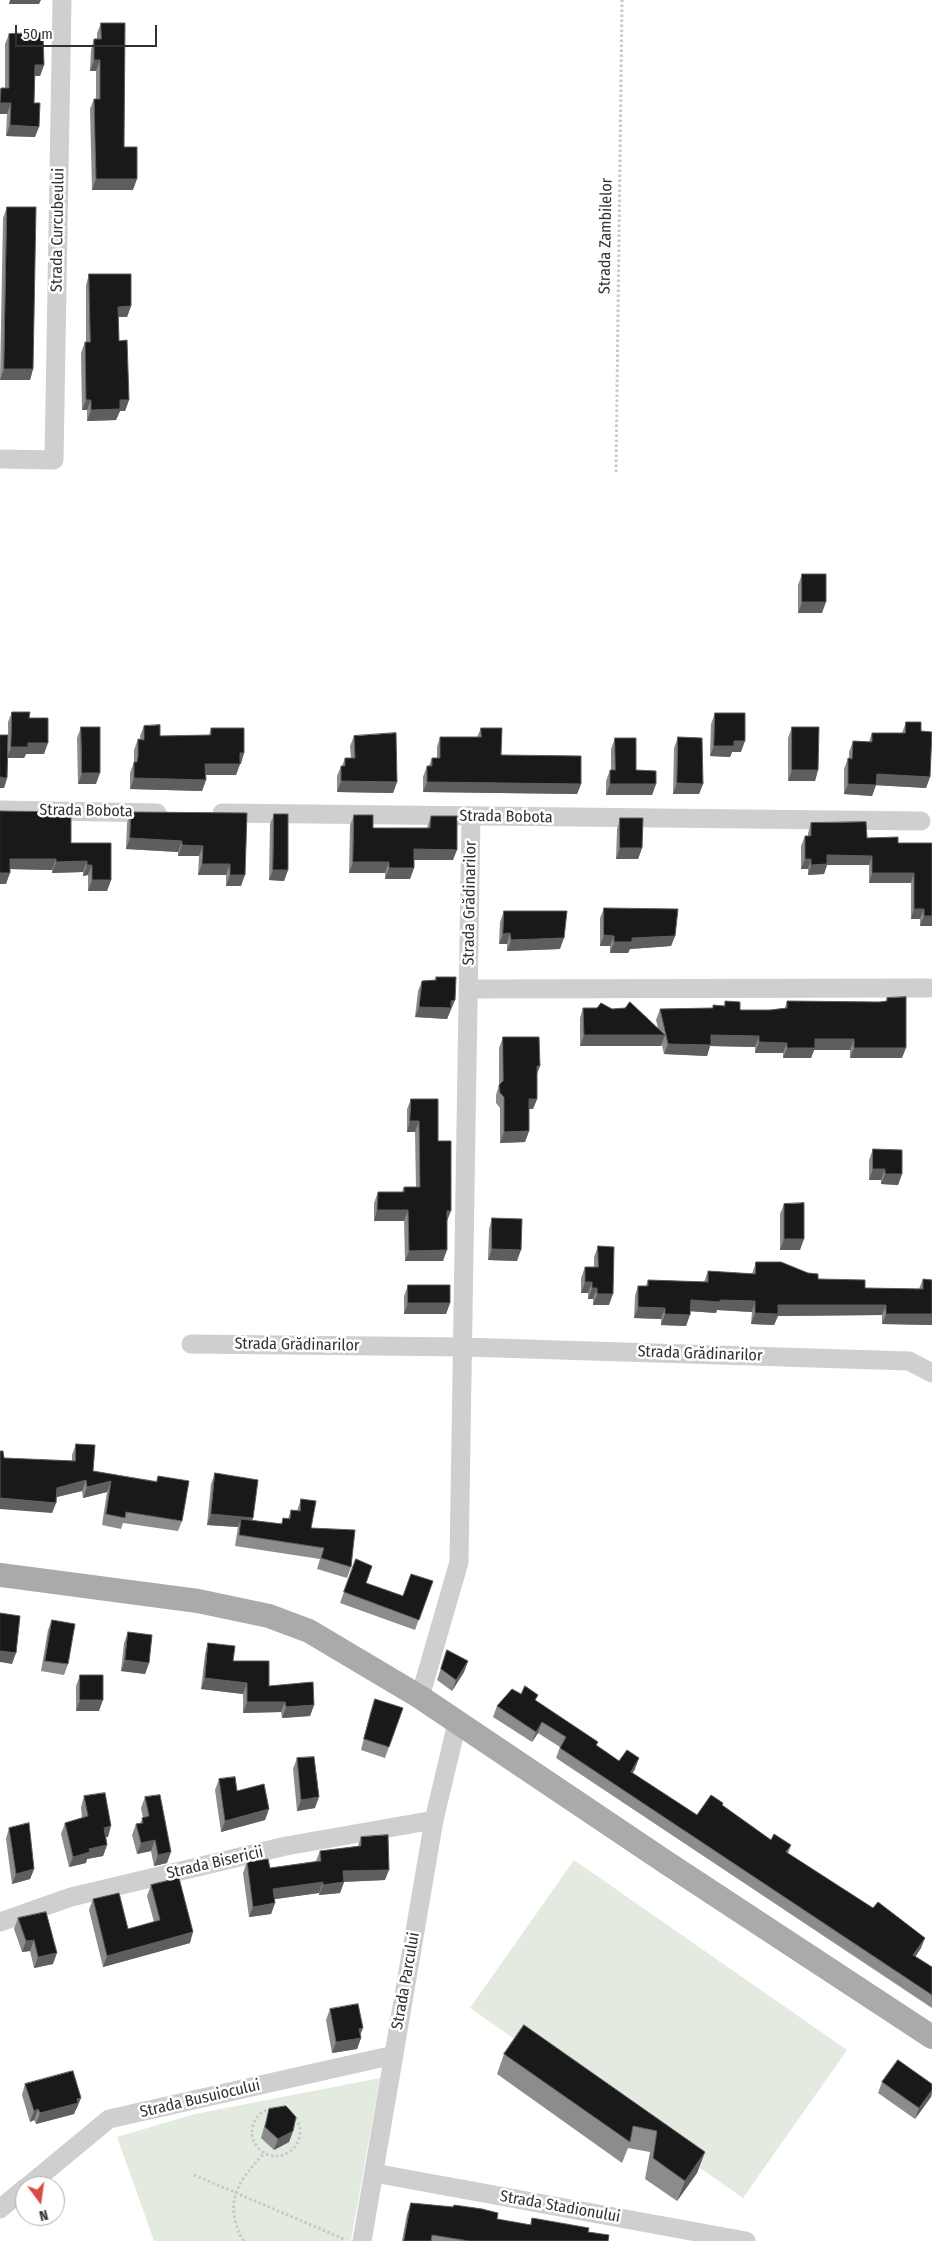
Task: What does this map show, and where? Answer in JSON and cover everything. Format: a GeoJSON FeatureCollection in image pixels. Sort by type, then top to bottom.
{"type":"FeatureCollection","features":[{"type":"Feature","properties":{"kind":"main road"},"geometry":{"type":"LineString","coordinates":[[0,1576],[198,1601],[269,1616],[309,1631],[420,1697],[932,2037]]}},
{"type":"Feature","properties":{"kind":"street","name":"Strada Curcubeului"},"geometry":{"type":"LineString","coordinates":[[0,459],[54,460],[62,0]]}},
{"type":"Feature","properties":{"kind":"street","name":"Strada Bobota"},"geometry":{"type":"LineString","coordinates":[[0,810],[177,813]]}},
{"type":"Feature","properties":{"kind":"street","name":"Strada Bobota"},"geometry":{"type":"LineString","coordinates":[[206,813],[921,821]]}},
{"type":"Feature","properties":{"kind":"street","name":"Strada Grădinarilor"},"geometry":{"type":"LineString","coordinates":[[420,1697],[459,1562],[470,988],[471,817]]}},
{"type":"Feature","properties":{"kind":"street","name":"Strada Grădinarilor"},"geometry":{"type":"LineString","coordinates":[[470,988],[928,988]]}},
{"type":"Feature","properties":{"kind":"street","name":"Strada Grădinarilor"},"geometry":{"type":"LineString","coordinates":[[191,1344],[464,1347],[909,1361],[932,1373]]}},
{"type":"Feature","properties":{"kind":"street","name":"Strada Parcului"},"geometry":{"type":"LineString","coordinates":[[362,2241],[434,1820],[457,1723]]}},
{"type":"Feature","properties":{"kind":"street","name":"Strada Bisericii"},"geometry":{"type":"LineString","coordinates":[[0,1922],[71,1897],[267,1850],[434,1820]]}},
{"type":"Feature","properties":{"kind":"street","name":"Strada Busuiocului"},"geometry":{"type":"LineString","coordinates":[[39,2176],[109,2119],[394,2055]]}},
{"type":"Feature","properties":{"kind":"street","name":"Strada Stadionului"},"geometry":{"type":"LineString","coordinates":[[374,2173],[746,2241]]}},
{"type":"Feature","properties":{"kind":"street","name":"Strada Busuiocului"},"geometry":{"type":"LineString","coordinates":[[0,2209],[15,2196]]}},
{"type":"Feature","properties":{"kind":"path","name":"Strada Zambilelor"},"geometry":{"type":"LineString","coordinates":[[616,472],[622,0]]}},
{"type":"Feature","properties":{"kind":"path"},"geometry":{"type":"LineString","coordinates":[[268,2110],[284,2110],[296,2120],[299,2127],[298,2142],[287,2154],[271,2156],[264,2153],[254,2142],[253,2126],[261,2114],[268,2110]]}},
{"type":"Feature","properties":{"kind":"path"},"geometry":{"type":"LineString","coordinates":[[244,2241],[239,2236],[232,2209],[234,2193],[264,2153]]}},
{"type":"Feature","properties":{"kind":"path"},"geometry":{"type":"LineString","coordinates":[[194,2175],[350,2241]]}},
{"type":"Feature","properties":{"kind":"shaded area"},"geometry":{"type":"Polygon","coordinates":[[[574,1860],[847,2050],[743,2198],[470,2008],[574,1860]]]}},
{"type":"Feature","properties":{"kind":"shaded area"},"geometry":{"type":"Polygon","coordinates":[[[380,2078],[351,2241],[154,2241],[117,2137],[195,2114],[380,2078]]]}},
{"type":"Feature","properties":{"kind":"building"},"geometry":{"type":"Polygon","coordinates":[[[101,23],[125,23],[124,147],[137,147],[137,179],[96,179],[94,99],[100,99],[100,60],[94,60],[94,39],[101,39],[101,23]]]}},
{"type":"Feature","properties":{"kind":"building"},"geometry":{"type":"Polygon","coordinates":[[[43,33],[44,65],[35,65],[34,103],[40,103],[39,127],[10,125],[11,103],[0,103],[1,88],[9,88],[9,34],[43,33]]]}},
{"type":"Feature","properties":{"kind":"building"},"geometry":{"type":"Polygon","coordinates":[[[7,207],[36,207],[33,369],[4,369],[7,207]]]}},
{"type":"Feature","properties":{"kind":"building"},"geometry":{"type":"Polygon","coordinates":[[[89,274],[131,274],[131,306],[118,307],[119,341],[127,340],[129,400],[120,400],[120,409],[91,410],[91,400],[86,400],[85,342],[90,342],[89,274]]]}},
{"type":"Feature","properties":{"kind":"building"},"geometry":{"type":"Polygon","coordinates":[[[802,574],[826,574],[826,602],[802,602],[802,574]]]}},
{"type":"Feature","properties":{"kind":"building"},"geometry":{"type":"Polygon","coordinates":[[[12,712],[30,712],[29,718],[48,718],[48,743],[28,743],[28,747],[11,747],[12,712]]]}},
{"type":"Feature","properties":{"kind":"building"},"geometry":{"type":"Polygon","coordinates":[[[715,713],[745,713],[745,741],[734,741],[734,746],[714,746],[715,713]]]}},
{"type":"Feature","properties":{"kind":"building"},"geometry":{"type":"Polygon","coordinates":[[[906,722],[921,722],[921,731],[932,732],[930,777],[877,774],[876,785],[848,784],[848,758],[852,759],[853,741],[872,742],[872,733],[905,733],[906,722]]]}},
{"type":"Feature","properties":{"kind":"building"},"geometry":{"type":"Polygon","coordinates":[[[160,725],[160,736],[211,735],[211,728],[244,728],[244,753],[240,753],[240,764],[205,764],[206,780],[134,778],[134,762],[137,762],[138,756],[138,739],[144,740],[144,726],[160,725]]]}},
{"type":"Feature","properties":{"kind":"building"},"geometry":{"type":"Polygon","coordinates":[[[81,727],[100,727],[100,773],[82,773],[81,727]]]}},
{"type":"Feature","properties":{"kind":"building"},"geometry":{"type":"Polygon","coordinates":[[[792,727],[819,727],[818,770],[792,770],[792,727]]]}},
{"type":"Feature","properties":{"kind":"building"},"geometry":{"type":"Polygon","coordinates":[[[481,728],[502,728],[501,755],[581,756],[581,784],[427,782],[427,766],[432,766],[432,758],[440,758],[440,737],[481,737],[481,728]]]}},
{"type":"Feature","properties":{"kind":"building"},"geometry":{"type":"Polygon","coordinates":[[[396,733],[397,782],[341,781],[341,766],[345,766],[345,758],[355,758],[354,736],[396,733]]]}},
{"type":"Feature","properties":{"kind":"building"},"geometry":{"type":"Polygon","coordinates":[[[0,735],[8,735],[7,778],[0,777],[0,735]]]}},
{"type":"Feature","properties":{"kind":"building"},"geometry":{"type":"Polygon","coordinates":[[[678,737],[702,738],[703,784],[677,783],[678,737]]]}},
{"type":"Feature","properties":{"kind":"building"},"geometry":{"type":"Polygon","coordinates":[[[615,738],[636,738],[636,770],[656,771],[656,784],[610,784],[610,770],[615,770],[615,738]]]}},
{"type":"Feature","properties":{"kind":"building"},"geometry":{"type":"Polygon","coordinates":[[[0,811],[71,812],[71,843],[111,843],[111,880],[92,880],[92,865],[87,865],[87,861],[56,862],[56,859],[10,859],[10,873],[0,873],[0,811]]]}},
{"type":"Feature","properties":{"kind":"building"},"geometry":{"type":"Polygon","coordinates":[[[131,812],[247,813],[245,875],[230,875],[230,864],[202,864],[203,846],[182,845],[182,841],[130,838],[131,812]]]}},
{"type":"Feature","properties":{"kind":"building"},"geometry":{"type":"Polygon","coordinates":[[[274,814],[288,814],[288,870],[273,870],[274,814]]]}},
{"type":"Feature","properties":{"kind":"building"},"geometry":{"type":"Polygon","coordinates":[[[354,815],[373,815],[373,828],[430,828],[431,816],[457,816],[457,850],[414,849],[414,868],[389,868],[389,862],[353,862],[354,815]]]}},
{"type":"Feature","properties":{"kind":"building"},"geometry":{"type":"Polygon","coordinates":[[[620,818],[643,818],[642,848],[620,848],[620,818]]]}},
{"type":"Feature","properties":{"kind":"building"},"geometry":{"type":"Polygon","coordinates":[[[866,822],[867,838],[898,837],[898,843],[932,843],[932,916],[924,916],[924,909],[914,909],[914,873],[872,873],[872,856],[827,855],[827,864],[811,865],[811,859],[805,859],[805,836],[811,836],[811,823],[866,822]]]}},
{"type":"Feature","properties":{"kind":"building"},"geometry":{"type":"Polygon","coordinates":[[[604,908],[678,909],[675,936],[632,938],[632,942],[614,942],[614,936],[604,935],[604,908]]]}},
{"type":"Feature","properties":{"kind":"building"},"geometry":{"type":"Polygon","coordinates":[[[504,911],[567,911],[564,938],[511,940],[510,933],[503,934],[504,911]]]}},
{"type":"Feature","properties":{"kind":"building"},"geometry":{"type":"Polygon","coordinates":[[[436,977],[456,977],[455,1000],[451,1001],[451,1008],[419,1007],[422,981],[436,980],[436,977]]]}},
{"type":"Feature","properties":{"kind":"building"},"geometry":{"type":"Polygon","coordinates":[[[906,997],[906,1048],[854,1048],[854,1039],[815,1039],[815,1048],[787,1048],[787,1043],[759,1042],[759,1036],[711,1035],[711,1045],[668,1044],[660,1009],[713,1008],[713,1005],[725,1006],[725,1001],[740,1002],[740,1010],[770,1010],[787,1008],[787,1001],[879,1002],[887,1001],[887,998],[906,997]]]}},
{"type":"Feature","properties":{"kind":"building"},"geometry":{"type":"Polygon","coordinates":[[[630,1002],[665,1035],[584,1035],[583,1008],[597,1008],[601,1003],[612,1009],[625,1008],[630,1002]]]}},
{"type":"Feature","properties":{"kind":"building"},"geometry":{"type":"Polygon","coordinates":[[[503,1037],[539,1037],[540,1066],[537,1066],[537,1099],[529,1099],[529,1131],[504,1132],[504,1097],[500,1093],[499,1085],[503,1081],[503,1037]]]}},
{"type":"Feature","properties":{"kind":"building"},"geometry":{"type":"Polygon","coordinates":[[[411,1099],[438,1099],[438,1141],[451,1141],[451,1211],[447,1211],[447,1250],[409,1251],[408,1210],[377,1210],[378,1192],[404,1192],[404,1187],[420,1187],[419,1121],[410,1121],[411,1099]]]}},
{"type":"Feature","properties":{"kind":"building"},"geometry":{"type":"Polygon","coordinates":[[[873,1149],[902,1150],[902,1174],[885,1174],[885,1169],[873,1169],[873,1149]]]}},
{"type":"Feature","properties":{"kind":"building"},"geometry":{"type":"Polygon","coordinates":[[[804,1203],[804,1239],[784,1239],[784,1204],[804,1203]]]}},
{"type":"Feature","properties":{"kind":"building"},"geometry":{"type":"Polygon","coordinates":[[[492,1218],[522,1219],[521,1250],[492,1249],[492,1218]]]}},
{"type":"Feature","properties":{"kind":"building"},"geometry":{"type":"Polygon","coordinates":[[[598,1246],[614,1247],[613,1294],[597,1294],[597,1288],[592,1288],[592,1282],[585,1282],[585,1267],[598,1267],[598,1246]]]}},
{"type":"Feature","properties":{"kind":"building"},"geometry":{"type":"Polygon","coordinates":[[[756,1262],[781,1262],[808,1273],[818,1274],[818,1279],[865,1280],[865,1288],[923,1289],[923,1279],[932,1280],[932,1314],[886,1314],[886,1305],[778,1305],[778,1314],[755,1313],[755,1301],[720,1300],[720,1302],[691,1300],[690,1315],[665,1314],[665,1308],[638,1307],[638,1286],[648,1286],[648,1280],[708,1282],[708,1271],[755,1274],[756,1262]]]}},
{"type":"Feature","properties":{"kind":"building"},"geometry":{"type":"Polygon","coordinates":[[[408,1285],[450,1285],[450,1303],[408,1303],[408,1285]]]}},
{"type":"Feature","properties":{"kind":"building"},"geometry":{"type":"Polygon","coordinates":[[[76,1444],[95,1445],[93,1471],[157,1482],[158,1476],[189,1481],[182,1521],[126,1512],[125,1518],[106,1514],[111,1481],[87,1487],[86,1480],[57,1488],[56,1503],[0,1498],[0,1451],[3,1451],[4,1458],[75,1461],[76,1444]]]}},
{"type":"Feature","properties":{"kind":"building"},"geometry":{"type":"Polygon","coordinates":[[[215,1473],[258,1480],[253,1518],[211,1514],[215,1473]]]}},
{"type":"Feature","properties":{"kind":"building"},"geometry":{"type":"Polygon","coordinates":[[[301,1499],[316,1501],[311,1528],[355,1530],[351,1567],[321,1558],[324,1548],[239,1535],[241,1519],[282,1524],[283,1518],[290,1519],[291,1510],[300,1511],[301,1499]]]}},
{"type":"Feature","properties":{"kind":"building"},"geometry":{"type":"Polygon","coordinates":[[[356,1559],[372,1566],[366,1583],[403,1596],[411,1574],[433,1581],[419,1620],[344,1592],[356,1559]]]}},
{"type":"Feature","properties":{"kind":"building"},"geometry":{"type":"Polygon","coordinates":[[[0,1613],[20,1616],[16,1653],[0,1651],[0,1613]]]}},
{"type":"Feature","properties":{"kind":"building"},"geometry":{"type":"Polygon","coordinates":[[[52,1620],[75,1624],[68,1664],[45,1661],[52,1620]]]}},
{"type":"Feature","properties":{"kind":"building"},"geometry":{"type":"Polygon","coordinates":[[[128,1632],[152,1635],[149,1663],[125,1660],[128,1632]]]}},
{"type":"Feature","properties":{"kind":"building"},"geometry":{"type":"Polygon","coordinates":[[[208,1643],[235,1646],[233,1661],[269,1661],[269,1686],[313,1682],[314,1705],[286,1707],[285,1702],[247,1702],[247,1683],[205,1678],[208,1643]]]}},
{"type":"Feature","properties":{"kind":"building"},"geometry":{"type":"Polygon","coordinates":[[[447,1650],[468,1661],[456,1680],[441,1669],[447,1650]]]}},
{"type":"Feature","properties":{"kind":"building"},"geometry":{"type":"Polygon","coordinates":[[[80,1675],[103,1675],[103,1700],[80,1700],[80,1675]]]}},
{"type":"Feature","properties":{"kind":"building"},"geometry":{"type":"Polygon","coordinates":[[[525,1686],[538,1695],[535,1700],[598,1742],[596,1745],[619,1761],[627,1750],[639,1758],[631,1772],[697,1815],[711,1795],[771,1840],[774,1834],[791,1845],[786,1852],[873,1908],[878,1902],[925,1938],[913,1955],[932,1967],[932,1995],[560,1748],[566,1737],[542,1722],[536,1732],[497,1706],[512,1689],[521,1694],[525,1686]]]}},
{"type":"Feature","properties":{"kind":"building"},"geometry":{"type":"Polygon","coordinates":[[[375,1699],[403,1708],[389,1747],[364,1739],[375,1699]]]}},
{"type":"Feature","properties":{"kind":"building"},"geometry":{"type":"Polygon","coordinates":[[[314,1757],[319,1797],[301,1800],[297,1758],[314,1757]]]}},
{"type":"Feature","properties":{"kind":"building"},"geometry":{"type":"Polygon","coordinates":[[[235,1777],[237,1791],[264,1784],[269,1809],[225,1821],[219,1779],[235,1777]]]}},
{"type":"Feature","properties":{"kind":"building"},"geometry":{"type":"Polygon","coordinates":[[[105,1793],[111,1826],[104,1828],[107,1845],[89,1849],[90,1852],[73,1857],[65,1823],[88,1816],[84,1796],[105,1793]]]}},
{"type":"Feature","properties":{"kind":"building"},"geometry":{"type":"Polygon","coordinates":[[[160,1795],[171,1852],[158,1855],[155,1840],[141,1843],[136,1824],[143,1823],[142,1818],[149,1816],[145,1797],[160,1795]]]}},
{"type":"Feature","properties":{"kind":"building"},"geometry":{"type":"Polygon","coordinates":[[[29,1823],[34,1869],[16,1874],[9,1828],[29,1823]]]}},
{"type":"Feature","properties":{"kind":"building"},"geometry":{"type":"Polygon","coordinates":[[[388,1835],[389,1870],[343,1871],[344,1882],[323,1885],[323,1882],[273,1889],[275,1903],[253,1907],[247,1862],[268,1859],[270,1868],[321,1861],[320,1851],[361,1846],[361,1837],[388,1835]]]}},
{"type":"Feature","properties":{"kind":"building"},"geometry":{"type":"Polygon","coordinates":[[[179,1878],[193,1932],[107,1956],[93,1899],[119,1893],[128,1929],[160,1920],[151,1885],[179,1878]]]}},
{"type":"Feature","properties":{"kind":"building"},"geometry":{"type":"Polygon","coordinates":[[[46,1912],[57,1953],[38,1957],[34,1940],[26,1941],[18,1918],[46,1912]]]}},
{"type":"Feature","properties":{"kind":"building"},"geometry":{"type":"Polygon","coordinates":[[[358,2004],[363,2028],[359,2029],[361,2038],[336,2042],[330,2009],[358,2004]]]}},
{"type":"Feature","properties":{"kind":"building"},"geometry":{"type":"Polygon","coordinates":[[[524,2025],[705,2152],[685,2181],[653,2158],[657,2131],[633,2126],[630,2142],[504,2054],[524,2025]]]}},
{"type":"Feature","properties":{"kind":"building"},"geometry":{"type":"Polygon","coordinates":[[[898,2060],[932,2084],[932,2090],[919,2108],[882,2082],[898,2060]]]}},
{"type":"Feature","properties":{"kind":"building"},"geometry":{"type":"Polygon","coordinates":[[[73,2071],[81,2098],[77,2099],[78,2103],[40,2113],[38,2109],[34,2111],[25,2084],[73,2071]]]}},
{"type":"Feature","properties":{"kind":"building"},"geometry":{"type":"Polygon","coordinates":[[[286,2106],[296,2117],[293,2131],[278,2139],[265,2127],[269,2109],[286,2106]]]}},
{"type":"Feature","properties":{"kind":"building"},"geometry":{"type":"Polygon","coordinates":[[[411,2203],[453,2207],[454,2205],[482,2209],[498,2213],[497,2219],[531,2225],[532,2218],[589,2228],[588,2232],[609,2235],[608,2241],[469,2241],[432,2235],[431,2241],[404,2241],[411,2203]]]}}]}
